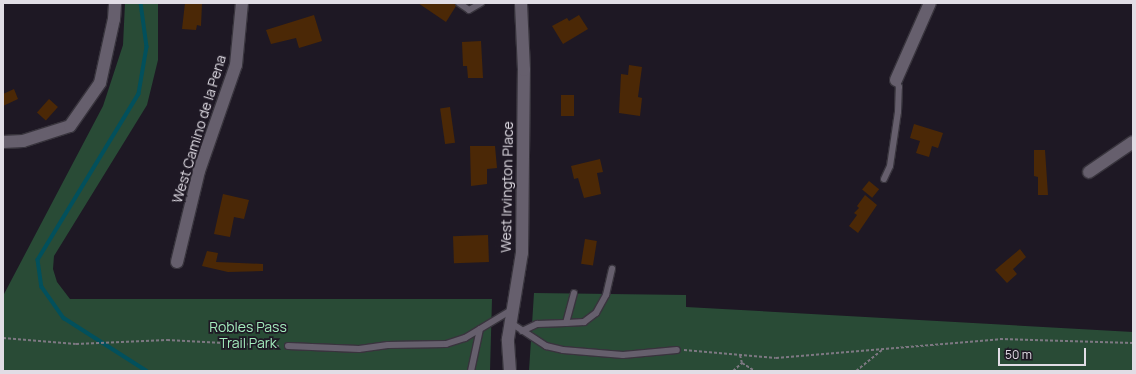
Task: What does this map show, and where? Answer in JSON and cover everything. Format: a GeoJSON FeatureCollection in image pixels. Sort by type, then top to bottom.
{"type":"FeatureCollection","features":[{"type":"Feature","properties":{"kind":"street"},"geometry":{"type":"LineString","coordinates":[[3,142],[23,141],[70,126],[100,83],[114,19],[115,3]]}},
{"type":"Feature","properties":{"kind":"street","name":"West Camino de la Pena"},"geometry":{"type":"LineString","coordinates":[[177,262],[199,170],[236,65],[242,3]]}},
{"type":"Feature","properties":{"kind":"street","name":"West Irvington Place"},"geometry":{"type":"LineString","coordinates":[[510,371],[508,339],[522,253],[524,70],[521,3]]}},
{"type":"Feature","properties":{"kind":"street"},"geometry":{"type":"LineString","coordinates":[[896,80],[930,3]]}},
{"type":"Feature","properties":{"kind":"street"},"geometry":{"type":"LineString","coordinates":[[1089,172],[1133,142]]}},
{"type":"Feature","properties":{"kind":"lane"},"geometry":{"type":"LineString","coordinates":[[459,3],[469,10],[481,3]]}},
{"type":"Feature","properties":{"kind":"lane"},"geometry":{"type":"LineString","coordinates":[[884,179],[890,166],[898,112],[899,87],[896,80]]}},
{"type":"Feature","properties":{"kind":"lane"},"geometry":{"type":"LineString","coordinates":[[522,331],[537,324],[584,322],[596,313],[606,295],[612,269]]}},
{"type":"Feature","properties":{"kind":"lane"},"geometry":{"type":"LineString","coordinates":[[566,323],[574,293]]}},
{"type":"Feature","properties":{"kind":"lane"},"geometry":{"type":"LineString","coordinates":[[288,346],[359,350],[388,345],[433,346],[465,338],[513,309]]}},
{"type":"Feature","properties":{"kind":"lane"},"geometry":{"type":"LineString","coordinates":[[511,323],[546,346],[579,353],[623,355],[677,350]]}},
{"type":"Feature","properties":{"kind":"lane"},"geometry":{"type":"LineString","coordinates":[[470,371],[480,329]]}},
{"type":"Feature","properties":{"kind":"path"},"geometry":{"type":"LineString","coordinates":[[3,338],[76,344],[167,340],[288,346]]}},
{"type":"Feature","properties":{"kind":"path"},"geometry":{"type":"LineString","coordinates":[[677,350],[776,358],[1000,339],[1133,343]]}},
{"type":"Feature","properties":{"kind":"path"},"geometry":{"type":"LineString","coordinates":[[856,371],[884,348]]}},
{"type":"Feature","properties":{"kind":"path"},"geometry":{"type":"LineString","coordinates":[[740,355],[742,363],[754,371]]}},
{"type":"Feature","properties":{"kind":"path"},"geometry":{"type":"LineString","coordinates":[[732,371],[742,363]]}},
{"type":"Feature","properties":{"kind":"green space","name":"Robles Pass Trail Park"},"geometry":{"type":"Polygon","coordinates":[[[125,3],[158,3],[158,60],[147,105],[54,256],[53,269],[57,282],[70,299],[492,299],[490,371],[3,371],[3,296],[103,106],[123,45],[125,3]]]}},
{"type":"Feature","properties":{"kind":"green space"},"geometry":{"type":"Polygon","coordinates":[[[534,293],[686,295],[686,307],[1133,332],[1133,371],[529,371],[534,293]]]}},
{"type":"Feature","properties":{"kind":"building"},"geometry":{"type":"Polygon","coordinates":[[[185,3],[202,3],[201,26],[197,25],[196,30],[182,29],[185,3]]]}},
{"type":"Feature","properties":{"kind":"building"},"geometry":{"type":"Polygon","coordinates":[[[418,3],[455,3],[456,6],[446,22],[418,3]]]}},
{"type":"Feature","properties":{"kind":"building"},"geometry":{"type":"Polygon","coordinates":[[[314,15],[322,41],[299,48],[296,38],[271,44],[266,30],[314,15]]]}},
{"type":"Feature","properties":{"kind":"building"},"geometry":{"type":"Polygon","coordinates":[[[579,15],[588,29],[563,44],[552,26],[567,18],[569,21],[579,15]]]}},
{"type":"Feature","properties":{"kind":"building"},"geometry":{"type":"Polygon","coordinates":[[[481,41],[483,78],[468,78],[467,66],[463,66],[462,42],[481,41]]]}},
{"type":"Feature","properties":{"kind":"building"},"geometry":{"type":"Polygon","coordinates":[[[629,65],[642,67],[638,97],[642,98],[640,116],[619,113],[621,74],[628,75],[629,65]]]}},
{"type":"Feature","properties":{"kind":"building"},"geometry":{"type":"Polygon","coordinates":[[[14,89],[18,99],[3,106],[3,94],[14,89]]]}},
{"type":"Feature","properties":{"kind":"building"},"geometry":{"type":"Polygon","coordinates":[[[561,95],[574,95],[574,116],[561,116],[561,95]]]}},
{"type":"Feature","properties":{"kind":"building"},"geometry":{"type":"Polygon","coordinates":[[[49,99],[58,107],[46,120],[37,112],[49,99]]]}},
{"type":"Feature","properties":{"kind":"building"},"geometry":{"type":"Polygon","coordinates":[[[450,107],[455,143],[445,144],[440,108],[450,107]]]}},
{"type":"Feature","properties":{"kind":"building"},"geometry":{"type":"Polygon","coordinates":[[[914,124],[943,133],[938,148],[932,146],[929,157],[916,153],[920,141],[910,138],[914,124]]]}},
{"type":"Feature","properties":{"kind":"building"},"geometry":{"type":"Polygon","coordinates":[[[470,146],[495,146],[497,168],[487,169],[487,184],[471,186],[470,146]]]}},
{"type":"Feature","properties":{"kind":"building"},"geometry":{"type":"Polygon","coordinates":[[[1034,150],[1045,150],[1048,195],[1038,195],[1038,177],[1034,176],[1034,150]]]}},
{"type":"Feature","properties":{"kind":"building"},"geometry":{"type":"Polygon","coordinates":[[[600,159],[603,172],[597,173],[601,194],[584,198],[578,178],[574,179],[571,166],[600,159]]]}},
{"type":"Feature","properties":{"kind":"building"},"geometry":{"type":"Polygon","coordinates":[[[869,181],[879,189],[872,198],[862,190],[869,181]]]}},
{"type":"Feature","properties":{"kind":"building"},"geometry":{"type":"Polygon","coordinates":[[[223,194],[249,200],[244,219],[234,217],[230,237],[214,234],[223,194]]]}},
{"type":"Feature","properties":{"kind":"building"},"geometry":{"type":"Polygon","coordinates":[[[865,195],[877,205],[858,233],[849,226],[857,215],[854,213],[859,208],[857,206],[865,195]]]}},
{"type":"Feature","properties":{"kind":"building"},"geometry":{"type":"Polygon","coordinates":[[[488,235],[489,262],[454,263],[453,236],[488,235]]]}},
{"type":"Feature","properties":{"kind":"building"},"geometry":{"type":"Polygon","coordinates":[[[585,239],[597,241],[593,266],[581,264],[585,239]]]}},
{"type":"Feature","properties":{"kind":"building"},"geometry":{"type":"Polygon","coordinates":[[[1020,249],[1026,257],[1013,269],[1017,274],[1007,283],[995,270],[1020,249]]]}},
{"type":"Feature","properties":{"kind":"building"},"geometry":{"type":"Polygon","coordinates":[[[207,251],[218,253],[216,262],[263,264],[263,271],[228,272],[202,266],[207,251]]]}},
{"type":"Feature","properties":{"kind":"waterway"},"geometry":{"type":"LineString","coordinates":[[141,3],[147,47],[139,94],[38,260],[42,287],[64,318],[147,371]]}}]}
